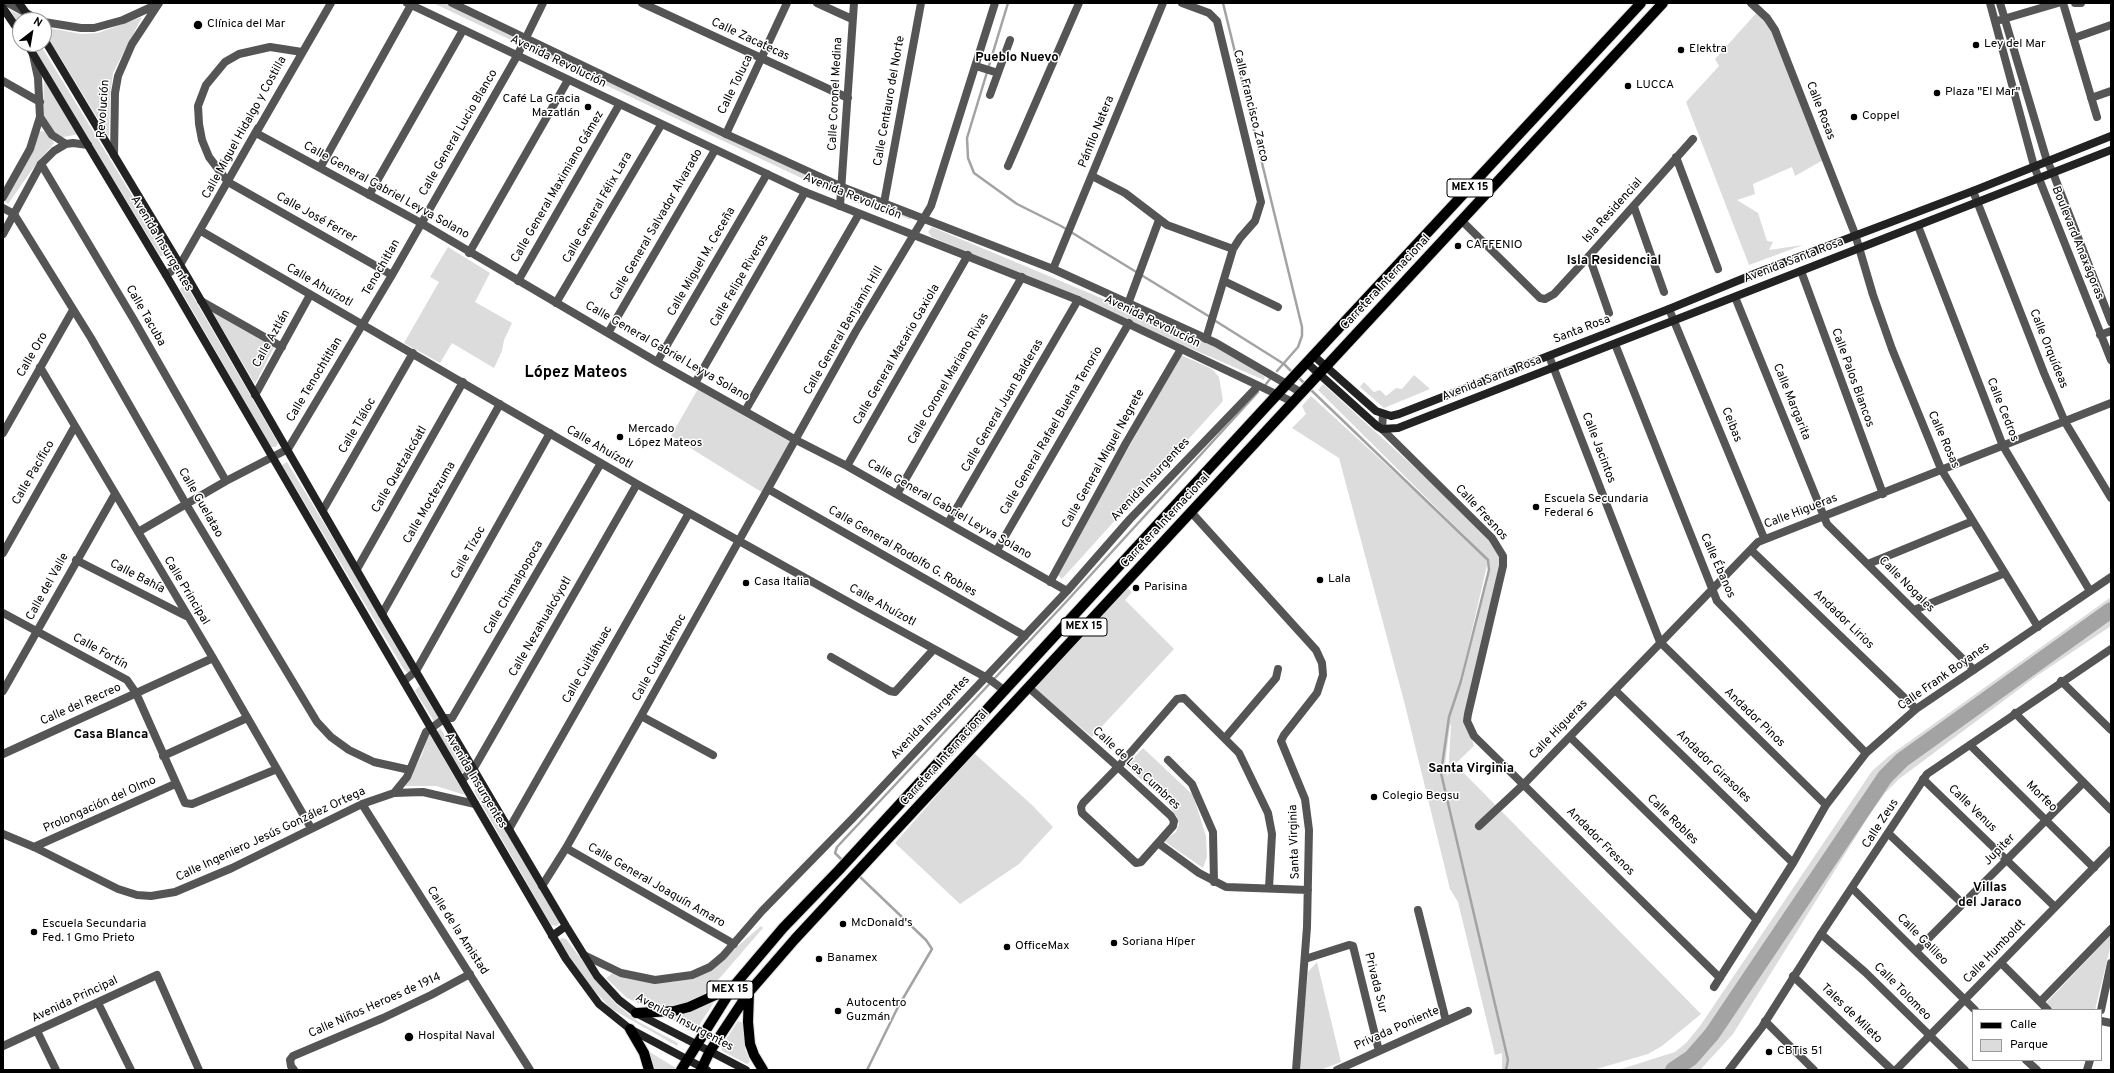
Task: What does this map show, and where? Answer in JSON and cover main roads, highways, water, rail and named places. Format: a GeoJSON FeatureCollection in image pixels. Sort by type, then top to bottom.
{"type":"FeatureCollection","features":[{"type":"Feature","properties":{"kind":"main road"},"geometry":{"type":"LineString","coordinates":[[19,3],[26,12]]}},
{"type":"Feature","properties":{"kind":"main road","name":"Carretera Internacional"},"geometry":{"type":"LineString","coordinates":[[687,1059],[733,987],[783,928],[853,855],[1001,688],[1278,395],[1642,3]]}},
{"type":"Feature","properties":{"kind":"main road","name":"Carretera Internacional"},"geometry":{"type":"LineString","coordinates":[[703,1069],[710,1051],[749,992],[794,939],[864,866],[1028,687],[1663,3]]}},
{"type":"Feature","properties":{"kind":"main road"},"geometry":{"type":"LineString","coordinates":[[3,8],[12,21]]}},
{"type":"Feature","properties":{"kind":"main road","name":"Avenida Insurgentes"},"geometry":{"type":"LineString","coordinates":[[33,52],[166,275],[404,681],[430,729],[462,779],[475,804],[566,959],[599,1004],[630,1029],[703,1069]]}},
{"type":"Feature","properties":{"kind":"main road","name":"Avenida Insurgentes"},"geometry":{"type":"LineString","coordinates":[[51,52],[180,265],[255,396],[288,449],[382,614],[584,955],[618,1000],[636,1012],[746,1070]]}},
{"type":"Feature","properties":{"kind":"main road"},"geometry":{"type":"LineString","coordinates":[[1586,63],[1590,83]]}},
{"type":"Feature","properties":{"kind":"main road","name":"Santa Rosa"},"geometry":{"type":"LineString","coordinates":[[1322,371],[1376,412],[1383,414],[1399,414],[1670,309],[1856,234],[1973,191],[2111,136]]}},
{"type":"Feature","properties":{"kind":"main road"},"geometry":{"type":"LineString","coordinates":[[1510,145],[1522,156]]}},
{"type":"Feature","properties":{"kind":"main road","name":"Avenida Santa Rosa"},"geometry":{"type":"LineString","coordinates":[[1322,371],[1370,421],[1382,429],[1398,428],[2111,150]]}},
{"type":"Feature","properties":{"kind":"main road"},"geometry":{"type":"LineString","coordinates":[[1311,359],[1322,371]]}},
{"type":"Feature","properties":{"kind":"main road"},"geometry":{"type":"LineString","coordinates":[[552,936],[566,926]]}},
{"type":"Feature","properties":{"kind":"main road"},"geometry":{"type":"LineString","coordinates":[[783,928],[794,939]]}},
{"type":"Feature","properties":{"kind":"main road"},"geometry":{"type":"LineString","coordinates":[[636,1012],[674,1010],[689,1007],[733,987]]}},
{"type":"Feature","properties":{"kind":"main road"},"geometry":{"type":"LineString","coordinates":[[749,992],[748,1022],[750,1044],[754,1055],[763,1070]]}},
{"type":"Feature","properties":{"kind":"main road"},"geometry":{"type":"LineString","coordinates":[[630,1029],[644,1053],[649,1070]]}},
{"type":"Feature","properties":{"kind":"main road","name":"MEX 15"},"geometry":{"type":"LineString","coordinates":[[681,1070],[687,1059]]}},
{"type":"Feature","properties":{"kind":"waterway"},"geometry":{"type":"LineString","coordinates":[[1008,3],[967,138],[968,158],[974,173],[1017,204],[1061,226],[1210,317]]}},
{"type":"Feature","properties":{"kind":"waterway"},"geometry":{"type":"LineString","coordinates":[[1223,3],[1302,327],[1302,336],[1298,347],[1277,371]]}},
{"type":"Feature","properties":{"kind":"waterway"},"geometry":{"type":"LineString","coordinates":[[1214,320],[1284,364],[1293,373]]}},
{"type":"Feature","properties":{"kind":"waterway"},"geometry":{"type":"LineString","coordinates":[[1297,376],[1306,385]]}},
{"type":"Feature","properties":{"kind":"waterway"},"geometry":{"type":"LineString","coordinates":[[1266,384],[1270,379]]}},
{"type":"Feature","properties":{"kind":"waterway"},"geometry":{"type":"LineString","coordinates":[[1310,389],[1488,560],[1489,570],[1461,681],[1449,717],[1441,773],[1508,1060],[1506,1070]]}},
{"type":"Feature","properties":{"kind":"waterway"},"geometry":{"type":"LineString","coordinates":[[844,862],[835,853],[837,847],[1066,602],[1258,392]]}},
{"type":"Feature","properties":{"kind":"waterway"},"geometry":{"type":"LineString","coordinates":[[1673,1070],[1691,1058],[1712,1034],[1885,777],[1902,760],[2111,610]]}},
{"type":"Feature","properties":{"kind":"waterway"},"geometry":{"type":"LineString","coordinates":[[858,875],[926,940],[932,949],[898,1007],[867,1070]]}},
{"type":"Feature","properties":{"kind":"place","name":"Clínica del Mar"},"geometry":{"type":"Point","coordinates":[198,25]}},
{"type":"Feature","properties":{"kind":"place","name":"Ley del Mar"},"geometry":{"type":"Point","coordinates":[1976,45]}},
{"type":"Feature","properties":{"kind":"place","name":"Elektra"},"geometry":{"type":"Point","coordinates":[1681,50]}},
{"type":"Feature","properties":{"kind":"place","name":"LUCCA"},"geometry":{"type":"Point","coordinates":[1628,86]}},
{"type":"Feature","properties":{"kind":"place","name":"Plaza \"El Mar\""},"geometry":{"type":"Point","coordinates":[1937,93]}},
{"type":"Feature","properties":{"kind":"place","name":"Café La Gracia Mazatlán"},"geometry":{"type":"Point","coordinates":[588,107]}},
{"type":"Feature","properties":{"kind":"place","name":"Coppel"},"geometry":{"type":"Point","coordinates":[1854,117]}},
{"type":"Feature","properties":{"kind":"place","name":"CAFFENIO"},"geometry":{"type":"Point","coordinates":[1458,246]}},
{"type":"Feature","properties":{"kind":"place","name":"Mercado López Mateos"},"geometry":{"type":"Point","coordinates":[620,437]}},
{"type":"Feature","properties":{"kind":"place","name":"Escuela Secundaria Federal 6"},"geometry":{"type":"Point","coordinates":[1536,507]}},
{"type":"Feature","properties":{"kind":"place","name":"Lala"},"geometry":{"type":"Point","coordinates":[1320,580]}},
{"type":"Feature","properties":{"kind":"place","name":"Casa Italia"},"geometry":{"type":"Point","coordinates":[746,583]}},
{"type":"Feature","properties":{"kind":"place","name":"Parisina"},"geometry":{"type":"Point","coordinates":[1136,588]}},
{"type":"Feature","properties":{"kind":"place","name":"Colegio Begsu"},"geometry":{"type":"Point","coordinates":[1374,797]}},
{"type":"Feature","properties":{"kind":"place","name":"McDonald's"},"geometry":{"type":"Point","coordinates":[843,924]}},
{"type":"Feature","properties":{"kind":"place","name":"Escuela Secundaria Fed. 1 Gmo Prieto"},"geometry":{"type":"Point","coordinates":[34,932]}},
{"type":"Feature","properties":{"kind":"place","name":"Soriana Híper"},"geometry":{"type":"Point","coordinates":[1114,943]}},
{"type":"Feature","properties":{"kind":"place","name":"OfficeMax"},"geometry":{"type":"Point","coordinates":[1007,947]}},
{"type":"Feature","properties":{"kind":"place","name":"Banamex"},"geometry":{"type":"Point","coordinates":[819,959]}},
{"type":"Feature","properties":{"kind":"place","name":"Autocentro Guzmán"},"geometry":{"type":"Point","coordinates":[838,1011]}},
{"type":"Feature","properties":{"kind":"place","name":"Hospital Naval"},"geometry":{"type":"Point","coordinates":[409,1037]}},
{"type":"Feature","properties":{"kind":"place","name":"CBTis 51"},"geometry":{"type":"Point","coordinates":[1769,1052]}},
{"type":"Feature","properties":{"kind":"district","name":"Pueblo Nuevo"},"geometry":{"type":"Point","coordinates":[1017,58]}},
{"type":"Feature","properties":{"kind":"district","name":"Isla Residencial"},"geometry":{"type":"Point","coordinates":[1614,261]}},
{"type":"Feature","properties":{"kind":"district","name":"López Mateos"},"geometry":{"type":"Point","coordinates":[576,374]}},
{"type":"Feature","properties":{"kind":"district","name":"Casa Blanca"},"geometry":{"type":"Point","coordinates":[111,735]}},
{"type":"Feature","properties":{"kind":"district","name":"Santa Virginia"},"geometry":{"type":"Point","coordinates":[1471,769]}},
{"type":"Feature","properties":{"kind":"district","name":"Villas del Jaraco"},"geometry":{"type":"Point","coordinates":[1990,896]}}]}
